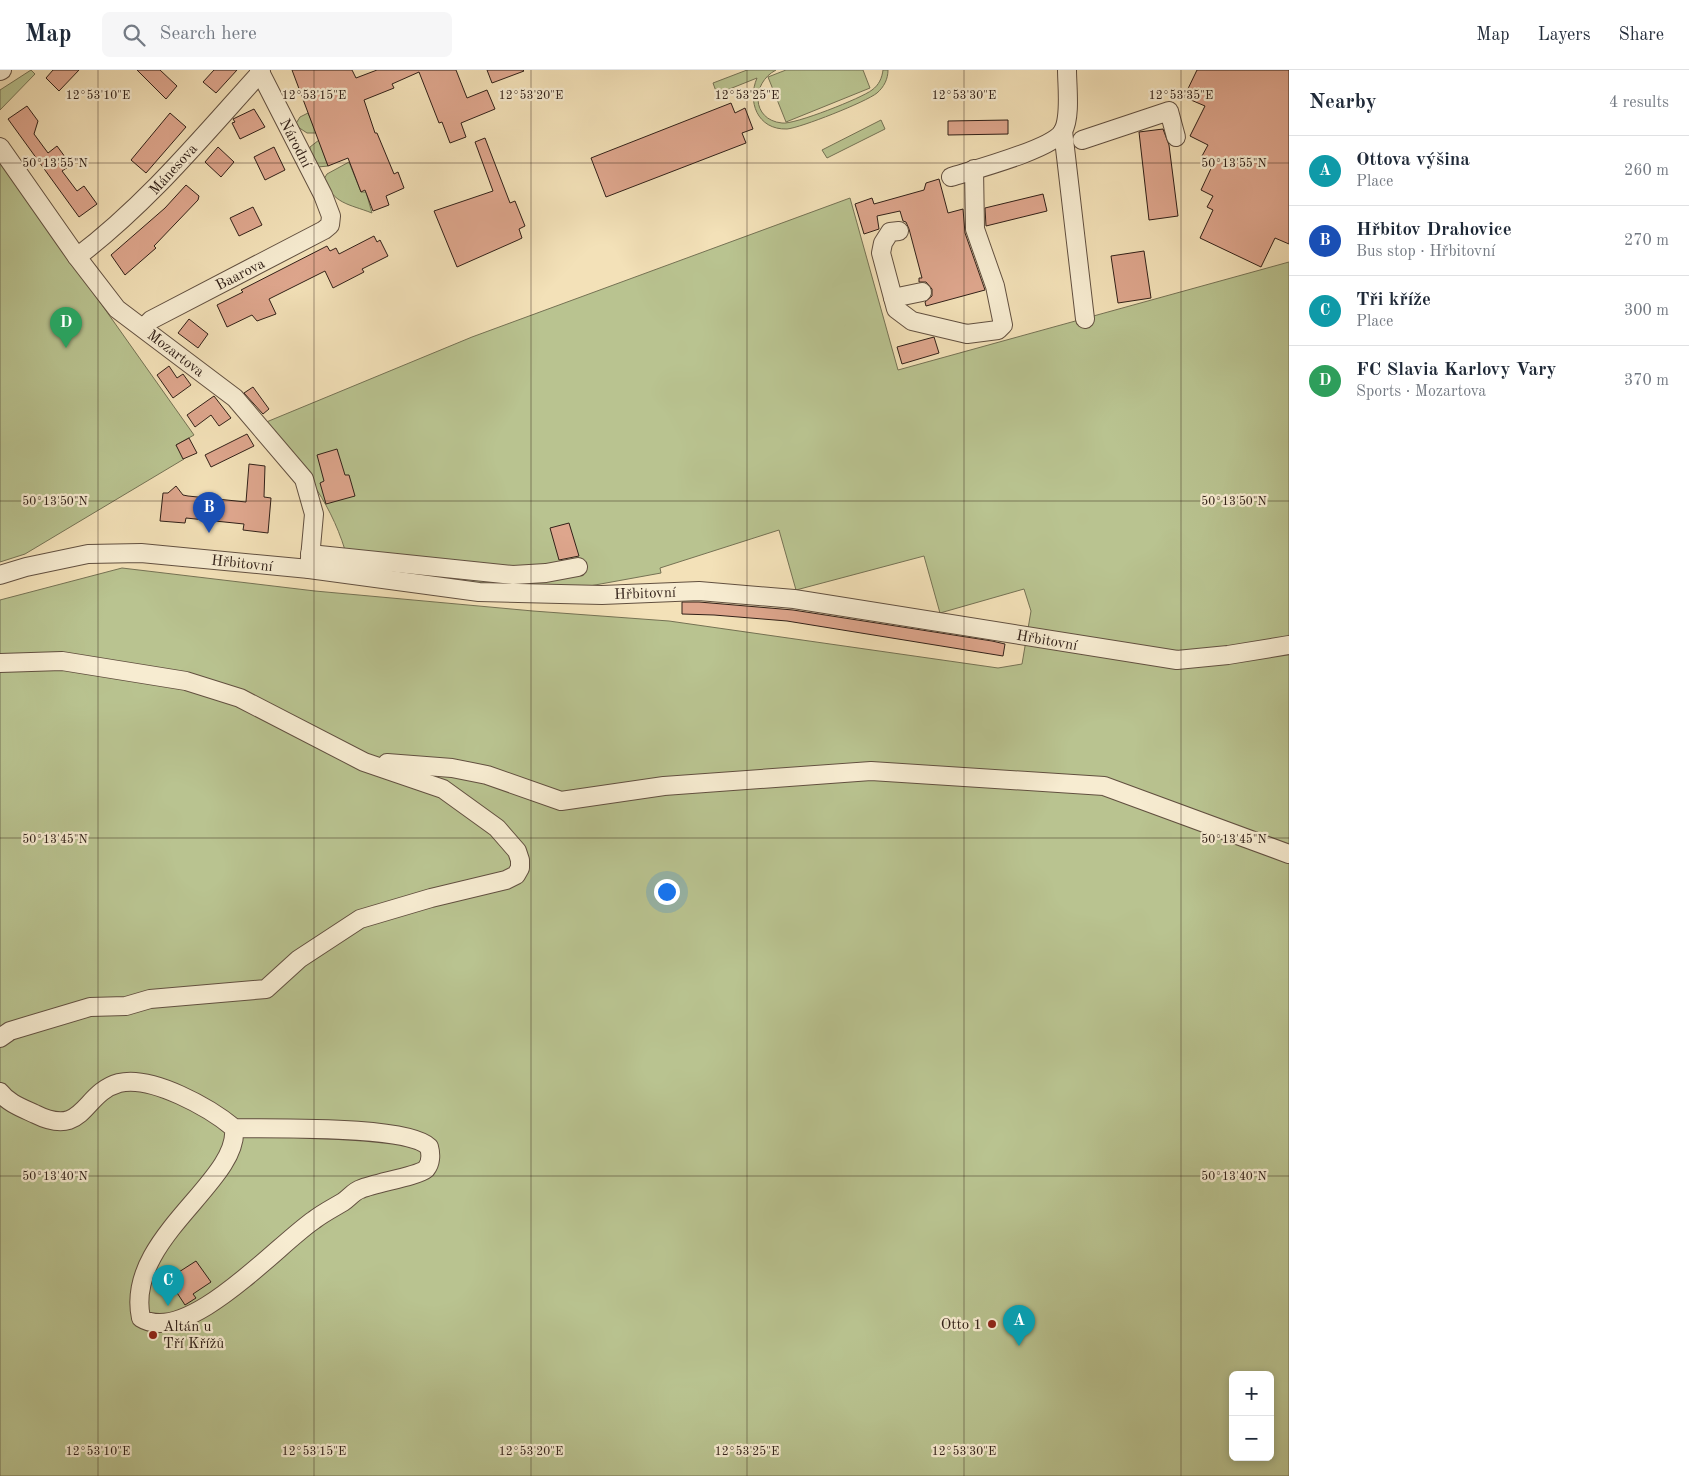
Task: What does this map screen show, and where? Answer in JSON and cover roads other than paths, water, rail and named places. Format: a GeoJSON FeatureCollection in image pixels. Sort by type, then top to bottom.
{"type":"FeatureCollection","features":[{"type":"Feature","properties":{"kind":"street"},"geometry":{"type":"LineString","coordinates":[[1067,70],[1068,104],[1063,131],[1085,319]]}},
{"type":"Feature","properties":{"kind":"street","name":"Národní"},"geometry":{"type":"LineString","coordinates":[[260,71],[331,216]]}},
{"type":"Feature","properties":{"kind":"street","name":"Mánesova"},"geometry":{"type":"LineString","coordinates":[[77,257],[110,232],[151,194],[260,71]]}},
{"type":"Feature","properties":{"kind":"street"},"geometry":{"type":"LineString","coordinates":[[1082,140],[1169,111],[1176,137]]}},
{"type":"Feature","properties":{"kind":"street"},"geometry":{"type":"LineString","coordinates":[[950,177],[1049,144],[1063,131]]}},
{"type":"Feature","properties":{"kind":"street","name":"Mozartova"},"geometry":{"type":"LineString","coordinates":[[0,146],[77,257],[117,309],[235,398],[304,479],[314,514],[309,562]]}},
{"type":"Feature","properties":{"kind":"street"},"geometry":{"type":"LineString","coordinates":[[899,232],[890,232],[883,243],[881,253],[896,309],[912,321],[935,327],[973,334],[998,330],[1003,324],[995,286],[975,229],[974,170]]}},
{"type":"Feature","properties":{"kind":"street","name":"Baarova"},"geometry":{"type":"LineString","coordinates":[[144,328],[151,320],[324,230],[330,225],[331,216]]}},
{"type":"Feature","properties":{"kind":"street"},"geometry":{"type":"LineString","coordinates":[[893,298],[922,292]]}},
{"type":"Feature","properties":{"kind":"street","name":"Hřbitovní"},"geometry":{"type":"LineString","coordinates":[[0,575],[26,567],[88,554],[141,553],[309,562],[479,592],[602,595],[700,591],[794,599],[1177,660],[1228,655],[1289,644]]}},
{"type":"Feature","properties":{"kind":"street"},"geometry":{"type":"LineString","coordinates":[[309,562],[513,575],[546,573],[578,567]]}},
{"type":"Feature","properties":{"kind":"street"},"geometry":{"type":"LineString","coordinates":[[0,663],[62,661],[186,681],[240,698],[364,762],[443,789],[497,828],[517,851],[520,868],[516,875],[506,880],[431,898],[360,919],[299,959],[266,989],[216,995],[167,997],[126,1006],[90,1007],[10,1031],[0,1038]]}},
{"type":"Feature","properties":{"kind":"street"},"geometry":{"type":"LineString","coordinates":[[364,762],[452,768],[487,775],[561,801],[664,786],[870,771],[1104,786],[1289,854]]}},
{"type":"Feature","properties":{"kind":"street"},"geometry":{"type":"LineString","coordinates":[[0,1092],[20,1108],[46,1121],[60,1122],[82,1114],[93,1101],[118,1084],[132,1082],[171,1092],[197,1103],[218,1115],[234,1128],[384,1133],[419,1140],[429,1147],[431,1156],[425,1170],[358,1189],[344,1202],[327,1210],[311,1222],[260,1267],[215,1300],[187,1316],[163,1324],[147,1322],[141,1318],[138,1291],[156,1250],[227,1158],[235,1138],[234,1128]]}},
{"type":"Feature","properties":{"kind":"place","name":"FC Slavia Karlovy Vary"},"geometry":{"type":"Point","coordinates":[66,348]}},
{"type":"Feature","properties":{"kind":"place","name":"Hřbitov Drahovice"},"geometry":{"type":"Point","coordinates":[209,533]}},
{"type":"Feature","properties":{"kind":"place","name":"Tři kříže"},"geometry":{"type":"Point","coordinates":[168,1306]}},
{"type":"Feature","properties":{"kind":"place","name":"Otto 1"},"geometry":{"type":"Point","coordinates":[992,1324]}},
{"type":"Feature","properties":{"kind":"place","name":"Altán u Tří Křížů"},"geometry":{"type":"Point","coordinates":[153,1335]}},
{"type":"Feature","properties":{"kind":"place","name":"Ottova výšina"},"geometry":{"type":"Point","coordinates":[1019,1346]}}]}
